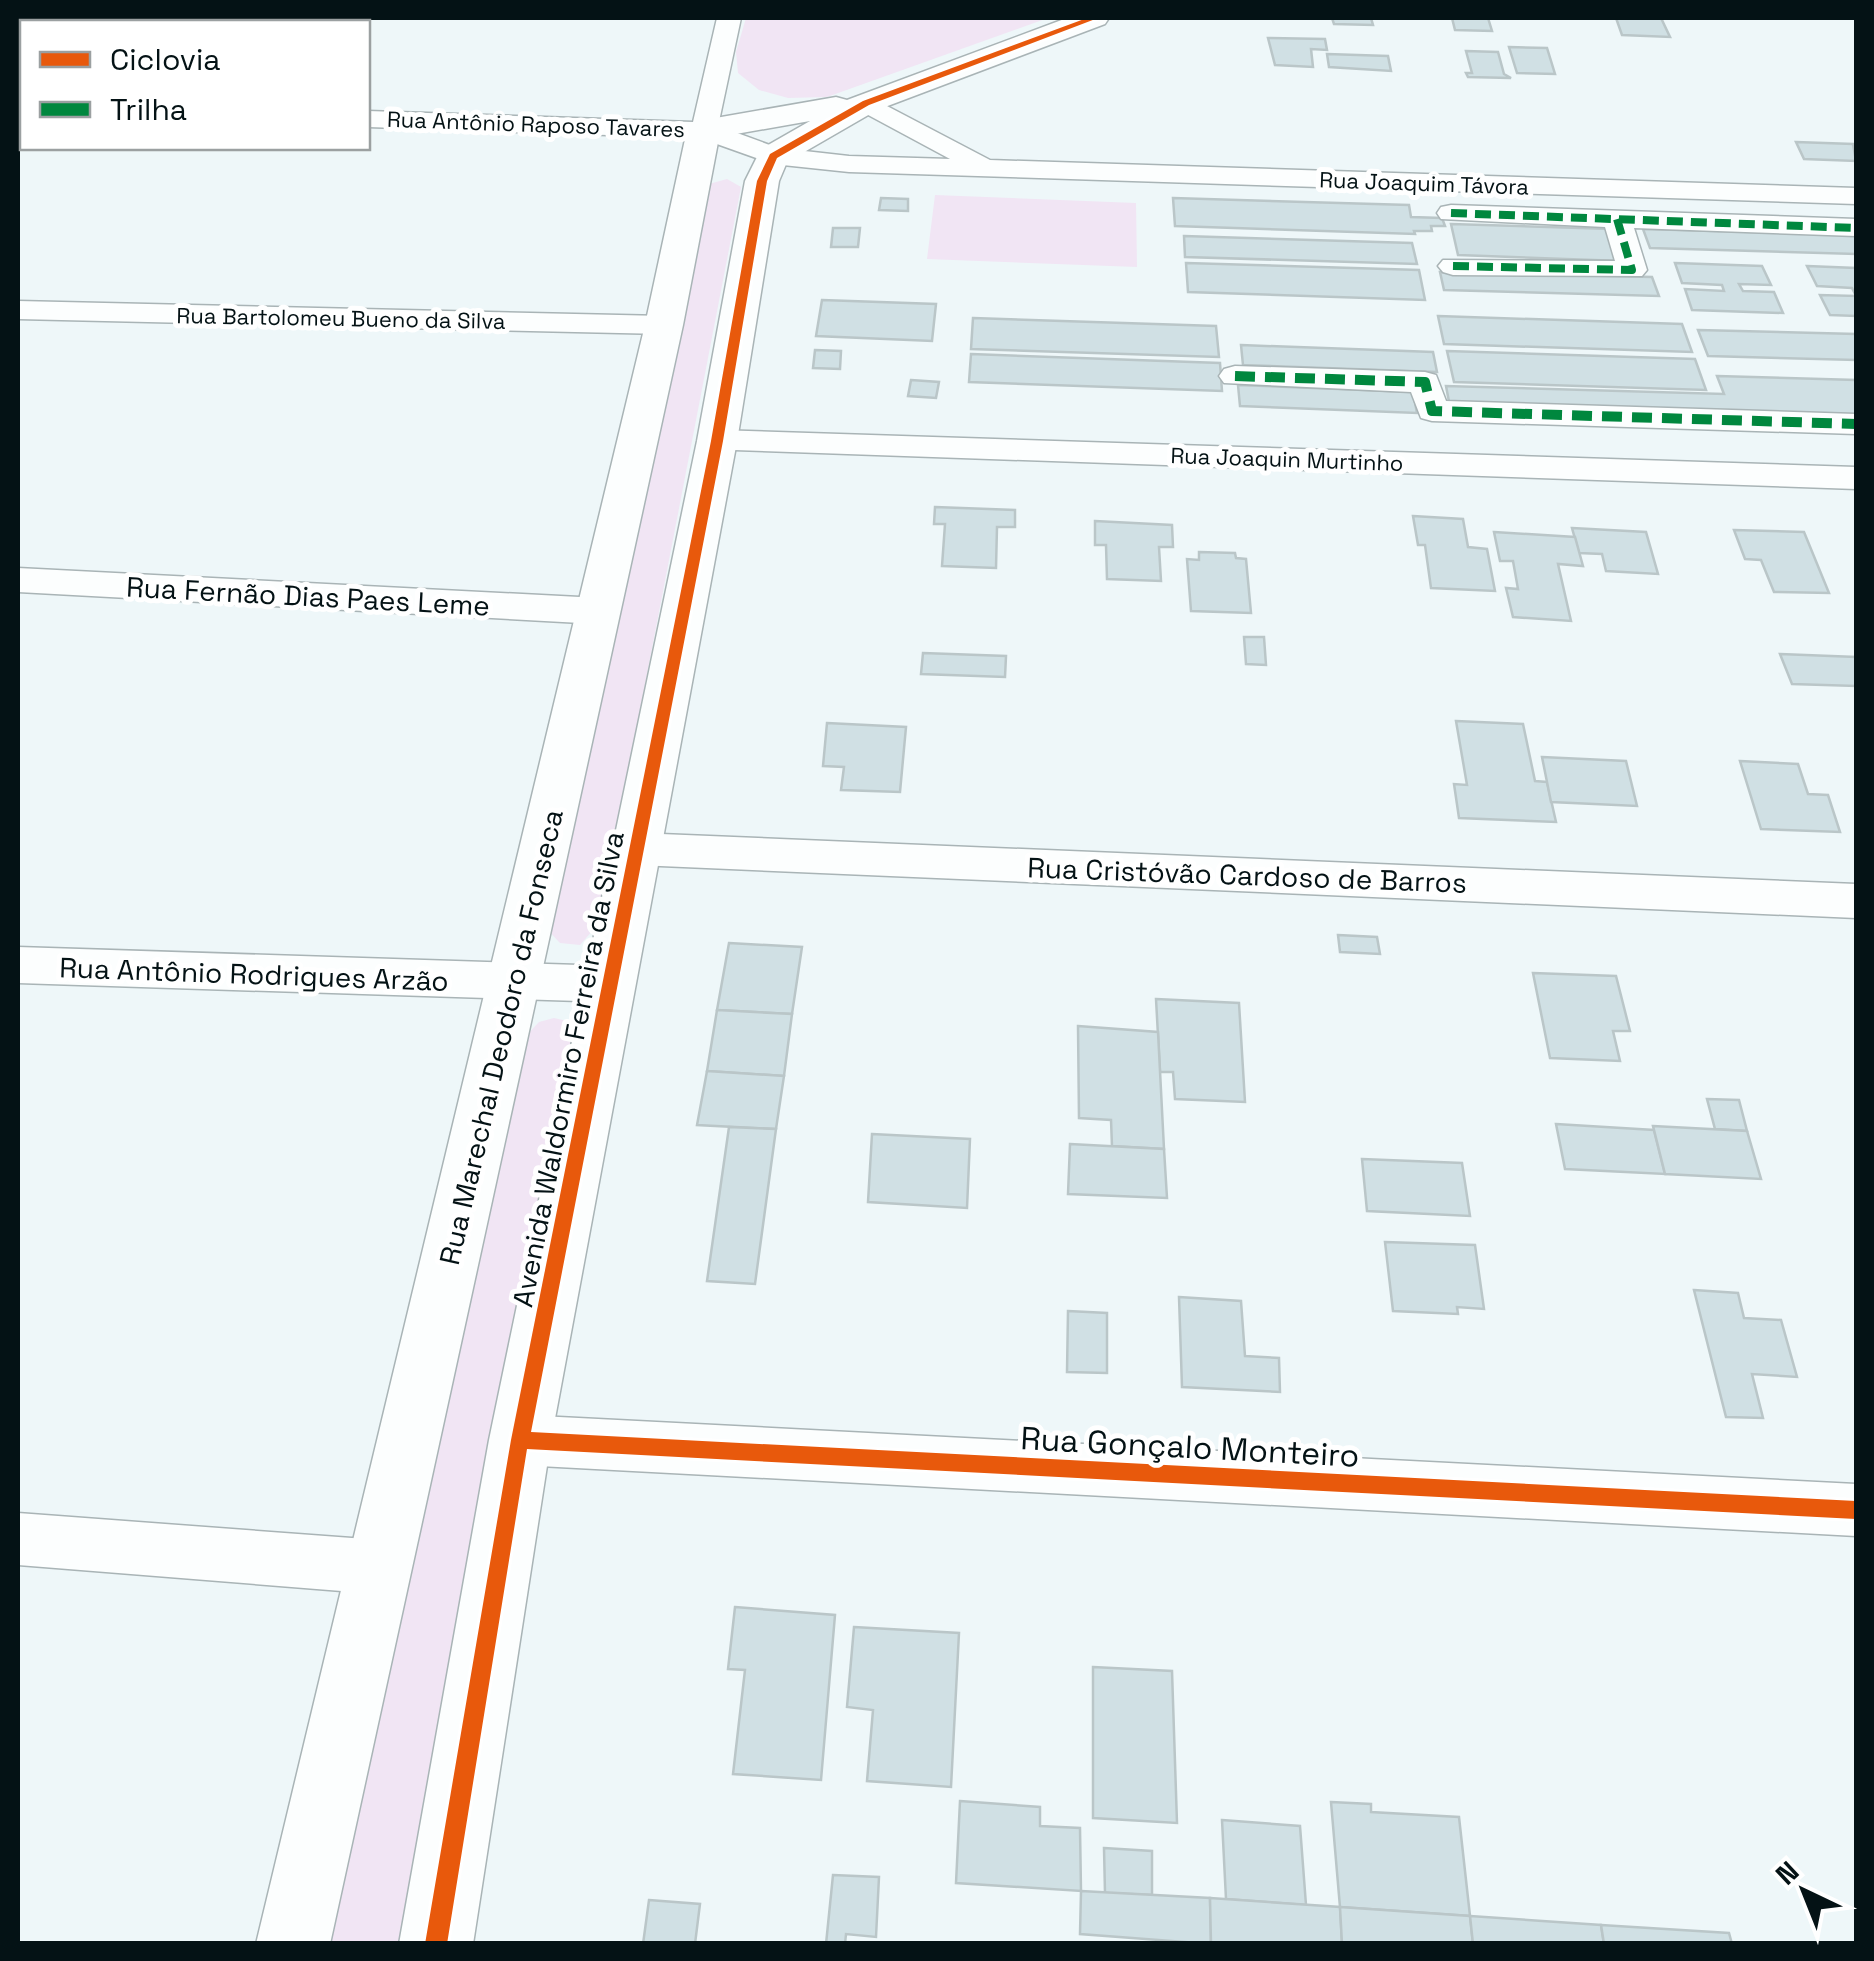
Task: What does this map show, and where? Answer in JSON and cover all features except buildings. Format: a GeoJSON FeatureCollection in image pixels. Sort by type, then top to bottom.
{"type":"FeatureCollection","features":[{"type":"Feature","properties":{"kind":"street"},"geometry":{"type":"LineString","coordinates":[[728,18],[704,130],[866,103],[1094,18]]}},
{"type":"Feature","properties":{"kind":"street"},"geometry":{"type":"LineString","coordinates":[[765,181],[866,103]]}},
{"type":"Feature","properties":{"kind":"street","name":"Rua Joaquim Távora"},"geometry":{"type":"LineString","coordinates":[[866,103],[992,169]]}},
{"type":"Feature","properties":{"kind":"street","name":"Rua Antônio Raposo Tavares"},"geometry":{"type":"LineString","coordinates":[[370,119],[704,130]]}},
{"type":"Feature","properties":{"kind":"street","name":"Rua Joaquim Távora"},"geometry":{"type":"LineString","coordinates":[[704,130],[765,181],[848,164],[1856,196]]}},
{"type":"Feature","properties":{"kind":"street","name":"Rua Marechal Deodoro da Fonseca"},"geometry":{"type":"LineString","coordinates":[[293,1944],[664,325],[704,130]]}},
{"type":"Feature","properties":{"kind":"street","name":"Avenida Waldormiro Ferreira da Silva"},"geometry":{"type":"LineString","coordinates":[[436,1944],[520,1440],[765,181]]}},
{"type":"Feature","properties":{"kind":"street"},"geometry":{"type":"LineString","coordinates":[[1450,214],[1856,228]]}},
{"type":"Feature","properties":{"kind":"street"},"geometry":{"type":"LineString","coordinates":[[1453,266],[1632,270],[1617,219]]}},
{"type":"Feature","properties":{"kind":"street","name":"Rua Bartolomeu Bueno da Silva"},"geometry":{"type":"LineString","coordinates":[[18,310],[664,325]]}},
{"type":"Feature","properties":{"kind":"street"},"geometry":{"type":"LineString","coordinates":[[1236,376],[1425,382],[1432,411],[1856,424]]}},
{"type":"Feature","properties":{"kind":"street","name":"Rua Joaquin Murtinho"},"geometry":{"type":"LineString","coordinates":[[717,440],[1856,478]]}},
{"type":"Feature","properties":{"kind":"street","name":"Rua Fernão Dias Paes Leme"},"geometry":{"type":"LineString","coordinates":[[18,580],[598,611]]}},
{"type":"Feature","properties":{"kind":"street","name":"Rua Cristóvão Cardoso de Barros"},"geometry":{"type":"LineString","coordinates":[[637,849],[1856,901]]}},
{"type":"Feature","properties":{"kind":"street","name":"Rua Antônio Rodrigues Arzão"},"geometry":{"type":"LineString","coordinates":[[18,966],[610,984]]}},
{"type":"Feature","properties":{"kind":"street","name":"Rua Gonçalo Monteiro"},"geometry":{"type":"LineString","coordinates":[[520,1440],[1856,1510]]}},
{"type":"Feature","properties":{"kind":"street"},"geometry":{"type":"LineString","coordinates":[[18,1538],[379,1567]]}},
{"type":"Feature","properties":{"kind":"shaded area"},"geometry":{"type":"Polygon","coordinates":[[[746,18],[1048,18],[827,97],[788,98],[759,90],[738,73],[736,52],[746,18]]]}},
{"type":"Feature","properties":{"kind":"shaded area"},"geometry":{"type":"Polygon","coordinates":[[[727,179],[741,187],[599,923],[580,945],[560,943],[547,929],[709,184],[727,179]]]}},
{"type":"Feature","properties":{"kind":"shaded area"},"geometry":{"type":"Polygon","coordinates":[[[935,195],[1136,203],[1137,267],[927,259],[935,195]]]}},
{"type":"Feature","properties":{"kind":"shaded area"},"geometry":{"type":"Polygon","coordinates":[[[554,1018],[567,1021],[576,1030],[400,1943],[329,1944],[525,1037],[539,1022],[554,1018]]]}},
{"type":"Feature","properties":{"kind":"marked path"},"geometry":{"type":"LineString","coordinates":[[1451,213],[1856,228]]}},
{"type":"Feature","properties":{"kind":"marked path"},"geometry":{"type":"LineString","coordinates":[[1453,266],[1632,270],[1617,219]]}},
{"type":"Feature","properties":{"kind":"marked path"},"geometry":{"type":"LineString","coordinates":[[1235,376],[1425,382],[1432,411],[1856,424]]}},
{"type":"Feature","properties":{"kind":"cycle path"},"geometry":{"type":"LineString","coordinates":[[436,1944],[520,1440],[717,441],[762,181],[773,156],[866,103],[1094,18]]}},
{"type":"Feature","properties":{"kind":"cycle path"},"geometry":{"type":"LineString","coordinates":[[520,1440],[1856,1510]]}}]}
